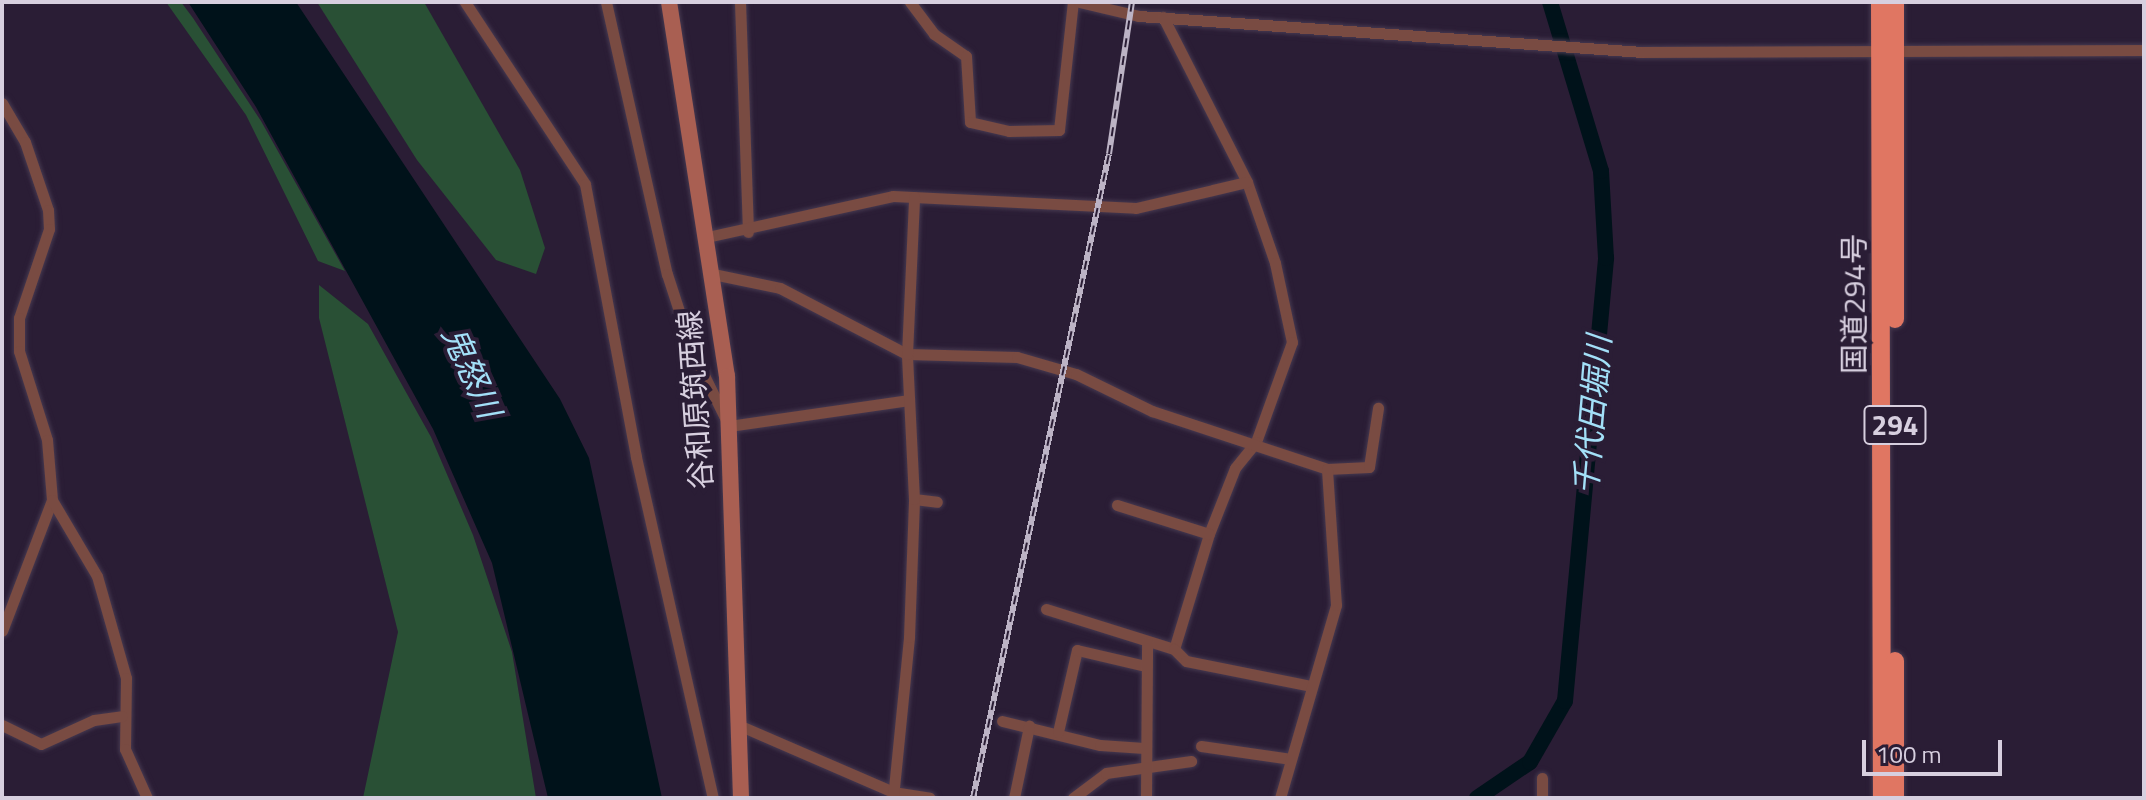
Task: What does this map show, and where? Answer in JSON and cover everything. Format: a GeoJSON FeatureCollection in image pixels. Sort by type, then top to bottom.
{"type":"FeatureCollection","features":[{"type":"Feature","properties":{"kind":"highway","name":"国道294号"},"geometry":{"type":"LineString","coordinates":[[1880,2],[1888,53],[1895,798]]}},
{"type":"Feature","properties":{"kind":"highway","name":"国道294号"},"geometry":{"type":"LineString","coordinates":[[1882,798],[1888,53],[1895,2]]}},
{"type":"Feature","properties":{"kind":"main road","name":"谷和原筑西線"},"geometry":{"type":"LineString","coordinates":[[669,2],[713,274],[729,426],[736,724],[741,798]]}},
{"type":"Feature","properties":{"kind":"street"},"geometry":{"type":"LineString","coordinates":[[465,2],[574,162],[590,198],[636,457],[713,798]]}},
{"type":"Feature","properties":{"kind":"street"},"geometry":{"type":"LineString","coordinates":[[606,2],[667,274],[692,351],[729,426],[909,400]]}},
{"type":"Feature","properties":{"kind":"street"},"geometry":{"type":"LineString","coordinates":[[740,2],[748,232]]}},
{"type":"Feature","properties":{"kind":"street"},"geometry":{"type":"LineString","coordinates":[[910,2],[934,34],[966,56],[970,122],[1009,131],[1059,130],[1076,2],[1116,14],[1643,52],[2144,50]]}},
{"type":"Feature","properties":{"kind":"street"},"geometry":{"type":"LineString","coordinates":[[1163,17],[1247,182],[1275,263],[1292,342],[1256,442],[1235,468],[1209,534],[1174,649]]}},
{"type":"Feature","properties":{"kind":"street"},"geometry":{"type":"LineString","coordinates":[[2,103],[25,142],[48,210],[49,229],[19,318],[19,351],[47,440],[52,500],[97,576],[126,678],[122,716],[125,749],[147,798]]}},
{"type":"Feature","properties":{"kind":"street"},"geometry":{"type":"LineString","coordinates":[[707,237],[748,232],[846,203],[914,197],[1136,208],[1247,182]]}},
{"type":"Feature","properties":{"kind":"street"},"geometry":{"type":"LineString","coordinates":[[893,795],[909,637],[914,499],[907,354],[914,197]]}},
{"type":"Feature","properties":{"kind":"street"},"geometry":{"type":"LineString","coordinates":[[713,274],[780,288],[907,354],[1017,357],[1076,374],[1152,411],[1256,442],[1327,469],[1369,467],[1378,408]]}},
{"type":"Feature","properties":{"kind":"street"},"geometry":{"type":"LineString","coordinates":[[1280,798],[1336,605],[1327,469]]}},
{"type":"Feature","properties":{"kind":"street"},"geometry":{"type":"LineString","coordinates":[[914,499],[937,502]]}},
{"type":"Feature","properties":{"kind":"street"},"geometry":{"type":"LineString","coordinates":[[2,631],[6,609],[52,500]]}},
{"type":"Feature","properties":{"kind":"street"},"geometry":{"type":"LineString","coordinates":[[1117,505],[1209,534]]}},
{"type":"Feature","properties":{"kind":"street"},"geometry":{"type":"LineString","coordinates":[[1046,609],[1174,649],[1186,661],[1311,686]]}},
{"type":"Feature","properties":{"kind":"street"},"geometry":{"type":"LineString","coordinates":[[1146,798],[1143,764],[1147,642]]}},
{"type":"Feature","properties":{"kind":"street"},"geometry":{"type":"LineString","coordinates":[[1058,732],[1077,650],[1146,666]]}},
{"type":"Feature","properties":{"kind":"street"},"geometry":{"type":"LineString","coordinates":[[2,725],[41,744],[94,720],[122,716]]}},
{"type":"Feature","properties":{"kind":"street"},"geometry":{"type":"LineString","coordinates":[[1002,721],[1058,732],[1100,745],[1144,748]]}},
{"type":"Feature","properties":{"kind":"street"},"geometry":{"type":"LineString","coordinates":[[736,724],[893,795],[930,798]]}},
{"type":"Feature","properties":{"kind":"street"},"geometry":{"type":"LineString","coordinates":[[1014,798],[1029,726]]}},
{"type":"Feature","properties":{"kind":"street"},"geometry":{"type":"LineString","coordinates":[[1201,746],[1291,759]]}},
{"type":"Feature","properties":{"kind":"street"},"geometry":{"type":"LineString","coordinates":[[1073,798],[1106,773],[1143,764],[1191,761]]}},
{"type":"Feature","properties":{"kind":"street"},"geometry":{"type":"LineString","coordinates":[[1542,778],[1542,798]]}},
{"type":"Feature","properties":{"kind":"green space"},"geometry":{"type":"Polygon","coordinates":[[[166,2],[181,2],[193,18],[261,121],[345,271],[318,261],[246,115],[166,2]]]}},
{"type":"Feature","properties":{"kind":"green space"},"geometry":{"type":"Polygon","coordinates":[[[317,2],[424,2],[520,170],[545,248],[536,274],[496,260],[417,160],[317,2]]]}},
{"type":"Feature","properties":{"kind":"green space"},"geometry":{"type":"Polygon","coordinates":[[[319,285],[368,324],[431,437],[473,535],[512,652],[536,798],[363,798],[398,632],[319,318],[319,285]]]}},
{"type":"Feature","properties":{"kind":"water","name":"鬼怒川"},"geometry":{"type":"Polygon","coordinates":[[[188,2],[296,2],[560,399],[589,458],[662,798],[548,798],[492,563],[433,429],[256,107],[188,2]]]}},
{"type":"Feature","properties":{"kind":"waterway","name":"千代田堀川"},"geometry":{"type":"LineString","coordinates":[[1477,798],[1530,762],[1565,701],[1606,258],[1601,171],[1550,2]]}},
{"type":"Feature","properties":{"kind":"railway"},"geometry":{"type":"LineString","coordinates":[[973,798],[1109,154],[1132,2]]}}]}
